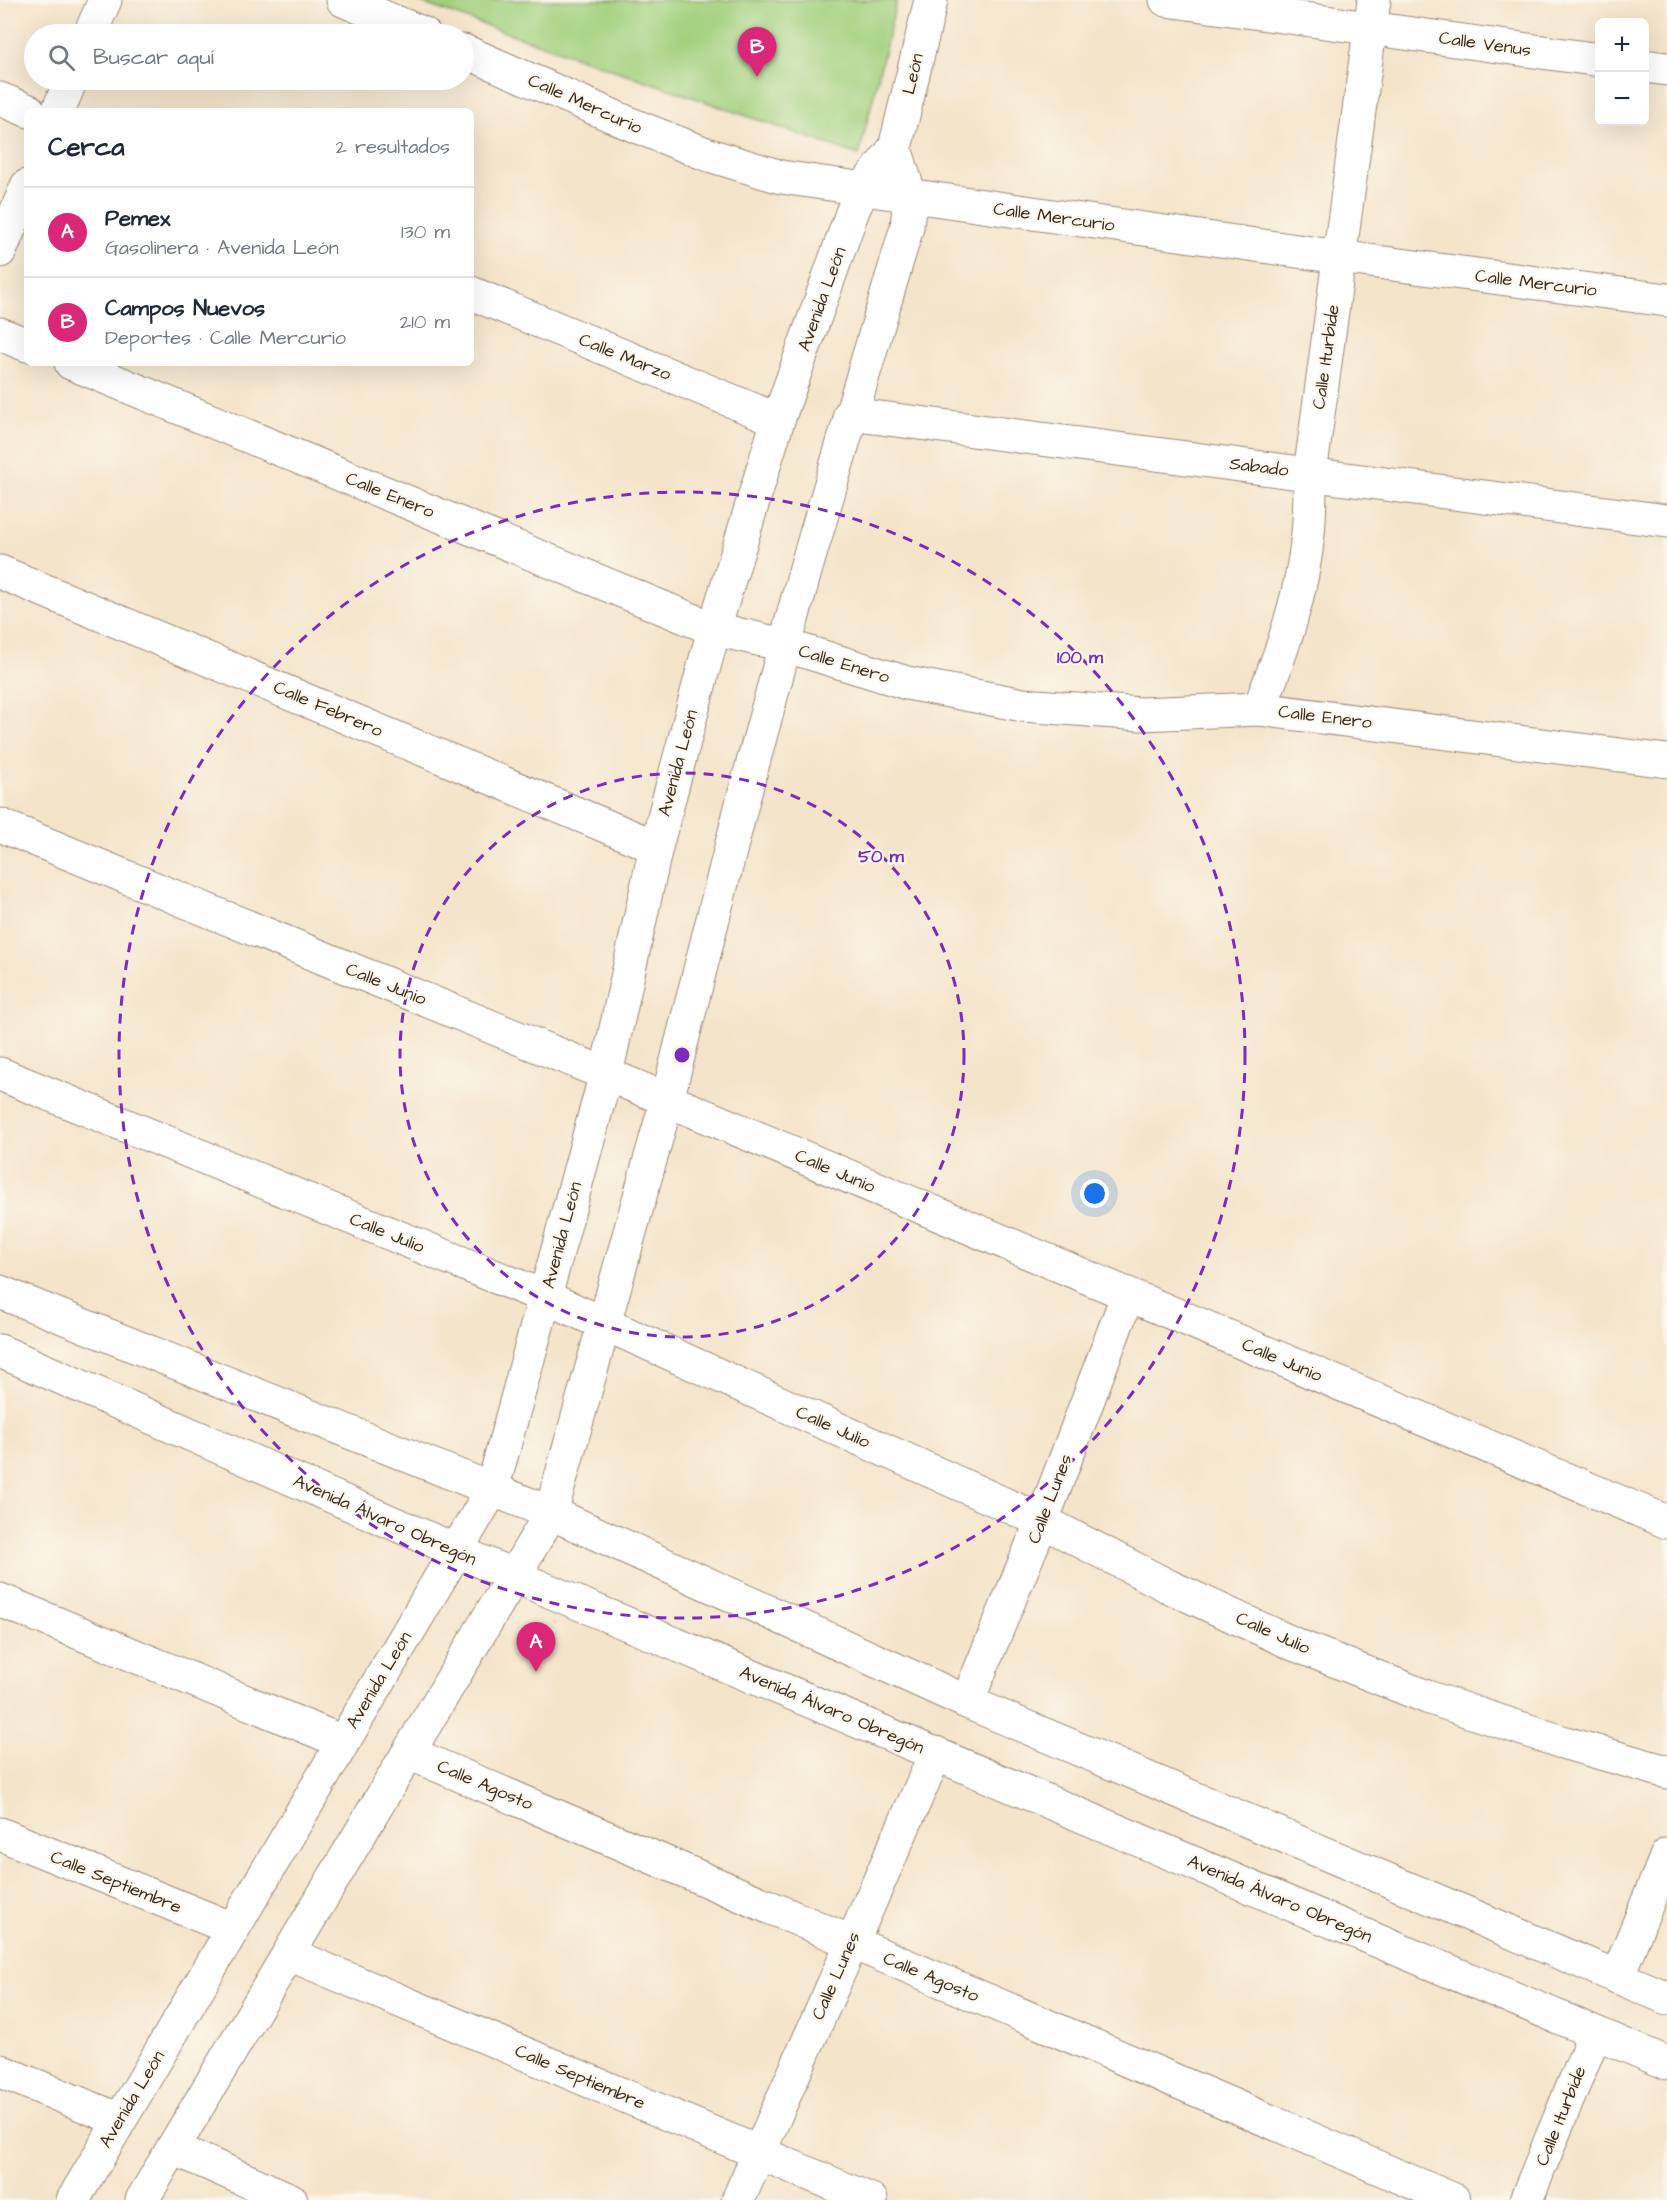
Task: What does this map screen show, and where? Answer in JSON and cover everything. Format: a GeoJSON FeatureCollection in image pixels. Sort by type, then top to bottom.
{"type":"FeatureCollection","features":[{"type":"Feature","properties":{"kind":"street"},"geometry":{"type":"LineString","coordinates":[[94,24],[105,0]]}},
{"type":"Feature","properties":{"kind":"street"},"geometry":{"type":"LineString","coordinates":[[343,0],[400,24]]}},
{"type":"Feature","properties":{"kind":"street","name":"León"},"geometry":{"type":"LineString","coordinates":[[863,189],[896,148],[931,0]]}},
{"type":"Feature","properties":{"kind":"street","name":"Calle Venus"},"geometry":{"type":"LineString","coordinates":[[1166,0],[1372,14],[1595,59]]}},
{"type":"Feature","properties":{"kind":"street","name":"Calle Iturbide"},"geometry":{"type":"LineString","coordinates":[[1259,709],[1282,653],[1298,594],[1308,534],[1310,474],[1372,14]]}},
{"type":"Feature","properties":{"kind":"street","name":"Calle Mercurio"},"geometry":{"type":"LineString","coordinates":[[474,55],[633,125],[706,154],[781,177],[1339,257],[1667,300]]}},
{"type":"Feature","properties":{"kind":"street"},"geometry":{"type":"LineString","coordinates":[[1649,67],[1667,69]]}},
{"type":"Feature","properties":{"kind":"street"},"geometry":{"type":"LineString","coordinates":[[59,108],[67,90]]}},
{"type":"Feature","properties":{"kind":"street"},"geometry":{"type":"LineString","coordinates":[[0,99],[24,109]]}},
{"type":"Feature","properties":{"kind":"street","name":"León"},"geometry":{"type":"LineString","coordinates":[[896,148],[910,196]]}},
{"type":"Feature","properties":{"kind":"street","name":"Avenida León"},"geometry":{"type":"LineString","coordinates":[[73,2200],[492,1490],[606,1074],[656,847],[714,629],[778,420],[853,210],[863,189]]}},
{"type":"Feature","properties":{"kind":"street"},"geometry":{"type":"LineString","coordinates":[[0,251],[24,193]]}},
{"type":"Feature","properties":{"kind":"street"},"geometry":{"type":"LineString","coordinates":[[142,2200],[551,1513],[667,1100],[784,645],[850,414],[907,227],[910,196]]}},
{"type":"Feature","properties":{"kind":"street","name":"Calle Marzo"},"geometry":{"type":"LineString","coordinates":[[474,294],[778,420]]}},
{"type":"Feature","properties":{"kind":"street"},"geometry":{"type":"LineString","coordinates":[[0,334],[24,344]]}},
{"type":"Feature","properties":{"kind":"street","name":"Calle Enero"},"geometry":{"type":"LineString","coordinates":[[78,366],[714,629],[784,645],[907,683],[1023,705],[1141,714],[1259,709],[1667,761]]}},
{"type":"Feature","properties":{"kind":"street","name":"Sabado"},"geometry":{"type":"LineString","coordinates":[[850,414],[1667,521]]}},
{"type":"Feature","properties":{"kind":"street","name":"Calle Febrero"},"geometry":{"type":"LineString","coordinates":[[0,572],[656,847]]}},
{"type":"Feature","properties":{"kind":"street","name":"Calle Junio"},"geometry":{"type":"LineString","coordinates":[[0,825],[606,1074],[1667,1522]]}},
{"type":"Feature","properties":{"kind":"street","name":"Calle Julio"},"geometry":{"type":"LineString","coordinates":[[0,1074],[545,1297],[1042,1521],[1168,1586],[1307,1649],[1427,1697],[1562,1742],[1667,1772]]}},
{"type":"Feature","properties":{"kind":"street"},"geometry":{"type":"LineString","coordinates":[[0,1292],[551,1513],[967,1702],[1667,1998]]}},
{"type":"Feature","properties":{"kind":"street","name":"Calle Lunes"},"geometry":{"type":"LineString","coordinates":[[967,1702],[1042,1521],[1128,1294]]}},
{"type":"Feature","properties":{"kind":"street","name":"Avenida Álvaro Obregón"},"geometry":{"type":"LineString","coordinates":[[0,1351],[514,1576],[1667,2063]]}},
{"type":"Feature","properties":{"kind":"street"},"geometry":{"type":"LineString","coordinates":[[0,1600],[343,1742]]}},
{"type":"Feature","properties":{"kind":"street","name":"Calle Agosto"},"geometry":{"type":"LineString","coordinates":[[409,1753],[1454,2200]]}},
{"type":"Feature","properties":{"kind":"street","name":"Calle Lunes"},"geometry":{"type":"LineString","coordinates":[[738,2200],[936,1753]]}},
{"type":"Feature","properties":{"kind":"street","name":"Calle Septiembre"},"geometry":{"type":"LineString","coordinates":[[0,1834],[233,1929]]}},
{"type":"Feature","properties":{"kind":"street"},"geometry":{"type":"LineString","coordinates":[[1617,1977],[1667,1855]]}},
{"type":"Feature","properties":{"kind":"street","name":"Calle Septiembre"},"geometry":{"type":"LineString","coordinates":[[289,1954],[871,2200]]}},
{"type":"Feature","properties":{"kind":"street","name":"Calle Iturbide"},"geometry":{"type":"LineString","coordinates":[[1526,2200],[1595,2033]]}},
{"type":"Feature","properties":{"kind":"street"},"geometry":{"type":"LineString","coordinates":[[0,2071],[120,2120]]}},
{"type":"Feature","properties":{"kind":"street"},"geometry":{"type":"LineString","coordinates":[[173,2148],[291,2200]]}},
{"type":"Feature","properties":{"kind":"green space"},"geometry":{"type":"Polygon","coordinates":[[[413,0],[897,0],[859,155],[413,0]]]}},
{"type":"Feature","properties":{"kind":"place","name":"Campos Nuevos"},"geometry":{"type":"Point","coordinates":[757,77]}},
{"type":"Feature","properties":{"kind":"place","name":"Pemex"},"geometry":{"type":"Point","coordinates":[536,1672]}}]}
